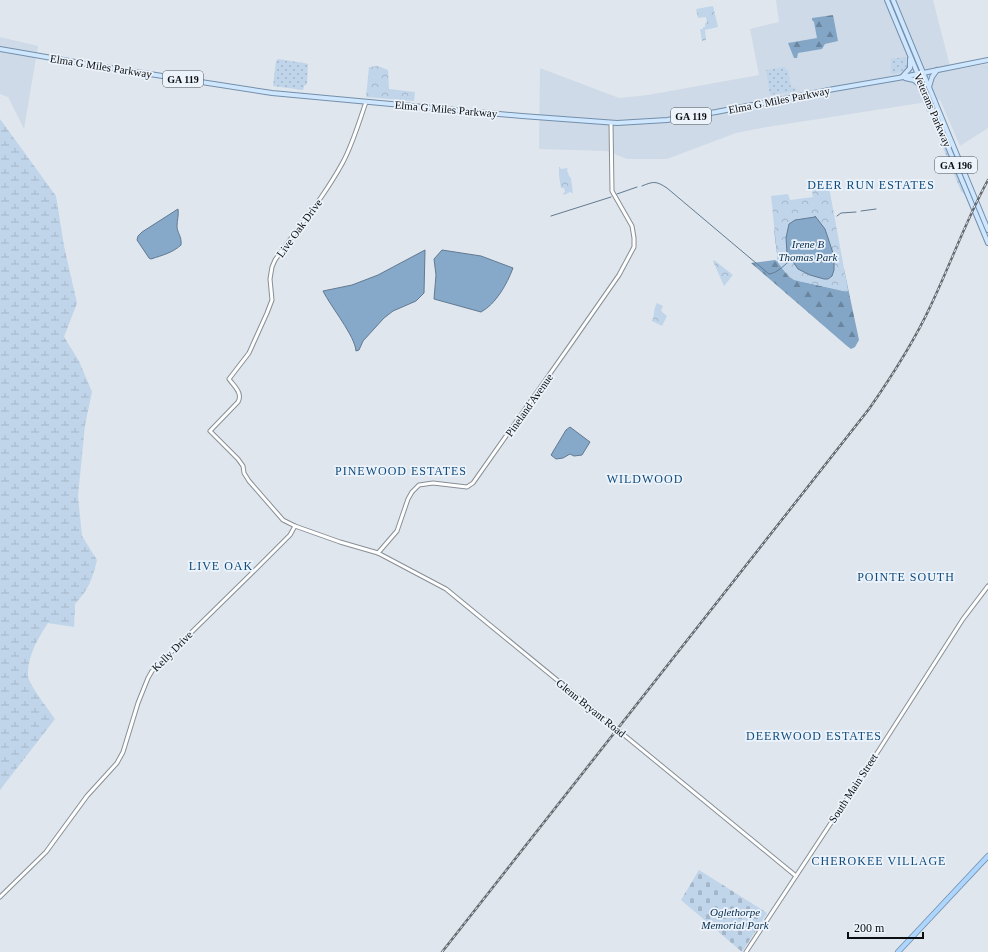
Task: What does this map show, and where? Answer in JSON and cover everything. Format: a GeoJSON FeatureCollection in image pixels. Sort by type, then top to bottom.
{"type":"FeatureCollection","features":[{"type":"Feature","properties":{"kind":"highway"},"geometry":{"type":"LineString","coordinates":[[898,952],[988,856]]}},
{"type":"Feature","properties":{"kind":"main road","name":"Veterans Parkway"},"geometry":{"type":"LineString","coordinates":[[887,0],[988,243]]}},
{"type":"Feature","properties":{"kind":"main road","name":"Veterans Parkway"},"geometry":{"type":"LineString","coordinates":[[893,0],[988,230]]}},
{"type":"Feature","properties":{"kind":"main road","name":"Elma G Miles Parkway"},"geometry":{"type":"LineString","coordinates":[[0,49],[251,90],[366,102],[610,123],[641,123],[667,120],[794,98],[834,88],[902,77]]}},
{"type":"Feature","properties":{"kind":"main road"},"geometry":{"type":"LineString","coordinates":[[910,56],[910,68],[902,77],[914,80],[923,88]]}},
{"type":"Feature","properties":{"kind":"main road","name":"GA 119"},"geometry":{"type":"LineString","coordinates":[[902,77],[988,60]]}},
{"type":"Feature","properties":{"kind":"main road"},"geometry":{"type":"LineString","coordinates":[[929,88],[932,77],[938,70]]}},
{"type":"Feature","properties":{"kind":"street","name":"Live Oak Drive"},"geometry":{"type":"LineString","coordinates":[[295,526],[283,520],[278,515],[249,481],[244,473],[243,466],[238,459],[210,431],[238,402],[240,398],[240,393],[229,379],[249,353],[267,314],[272,300],[270,279],[275,260],[322,196],[342,164],[366,102]]}},
{"type":"Feature","properties":{"kind":"street","name":"Pineland Avenue"},"geometry":{"type":"LineString","coordinates":[[378,553],[397,532],[408,499],[412,492],[419,486],[438,483],[467,487],[473,483],[574,341],[618,275],[632,251],[634,247],[632,226],[615,199],[612,191],[610,123]]}},
{"type":"Feature","properties":{"kind":"street"},"geometry":{"type":"LineString","coordinates":[[295,526],[346,544],[378,553]]}},
{"type":"Feature","properties":{"kind":"street","name":"Kelly Drive"},"geometry":{"type":"LineString","coordinates":[[0,897],[46,852],[87,796],[117,763],[123,752],[138,703],[152,671],[263,563],[290,535],[295,526]]}},
{"type":"Feature","properties":{"kind":"street","name":"Glenn Bryant Road"},"geometry":{"type":"LineString","coordinates":[[378,553],[446,589],[796,876]]}},
{"type":"Feature","properties":{"kind":"street","name":"South Main Street"},"geometry":{"type":"LineString","coordinates":[[746,952],[879,750],[962,619],[988,586]]}},
{"type":"Feature","properties":{"kind":"shaded area"},"geometry":{"type":"Polygon","coordinates":[[[776,0],[933,0],[951,70],[988,64],[988,128],[960,146],[940,100],[736,133],[667,159],[627,159],[607,151],[539,149],[540,68],[619,98],[648,95],[759,75],[750,29],[779,22],[776,0]]]}},
{"type":"Feature","properties":{"kind":"shaded area"},"geometry":{"type":"Polygon","coordinates":[[[0,37],[38,46],[24,129],[8,97],[0,94],[0,37]]]}},
{"type":"Feature","properties":{"kind":"shaded area"},"geometry":{"type":"Polygon","coordinates":[[[178,209],[177,226],[181,239],[181,245],[167,254],[151,259],[149,258],[137,240],[138,236],[178,209]]]}},
{"type":"Feature","properties":{"kind":"shaded area"},"geometry":{"type":"Polygon","coordinates":[[[815,216],[825,229],[834,256],[834,270],[832,276],[828,279],[810,275],[798,269],[787,253],[786,238],[789,224],[795,220],[815,216]]]}},
{"type":"Feature","properties":{"kind":"shaded area"},"geometry":{"type":"Polygon","coordinates":[[[425,250],[424,293],[416,301],[393,311],[384,318],[363,341],[359,350],[356,351],[352,338],[323,291],[352,285],[378,275],[425,250]]]}},
{"type":"Feature","properties":{"kind":"shaded area"},"geometry":{"type":"Polygon","coordinates":[[[442,250],[481,256],[513,268],[508,280],[496,299],[481,312],[434,299],[436,275],[434,259],[442,250]]]}},
{"type":"Feature","properties":{"kind":"shaded area"},"geometry":{"type":"Polygon","coordinates":[[[570,427],[590,442],[582,455],[574,456],[570,454],[563,458],[556,459],[551,455],[566,430],[570,427]]]}},
{"type":"Feature","properties":{"kind":"green space"},"geometry":{"type":"Polygon","coordinates":[[[713,6],[718,27],[705,30],[706,40],[702,41],[700,29],[703,29],[703,27],[705,27],[705,23],[707,23],[706,17],[698,18],[696,9],[713,6]]]}},
{"type":"Feature","properties":{"kind":"green space"},"geometry":{"type":"Polygon","coordinates":[[[833,15],[838,41],[825,44],[822,49],[798,53],[797,58],[794,58],[788,43],[817,38],[812,18],[833,15]]]}},
{"type":"Feature","properties":{"kind":"green space"},"geometry":{"type":"Polygon","coordinates":[[[905,57],[907,68],[891,74],[891,59],[905,57]]]}},
{"type":"Feature","properties":{"kind":"green space"},"geometry":{"type":"Polygon","coordinates":[[[278,59],[308,64],[307,84],[304,86],[303,90],[273,86],[276,61],[278,59]]]}},
{"type":"Feature","properties":{"kind":"green space"},"geometry":{"type":"Polygon","coordinates":[[[378,66],[388,70],[389,89],[415,92],[414,101],[366,97],[369,67],[378,66]]]}},
{"type":"Feature","properties":{"kind":"green space"},"geometry":{"type":"Polygon","coordinates":[[[784,67],[788,71],[791,87],[796,87],[796,89],[794,91],[770,95],[766,70],[784,67]]]}},
{"type":"Feature","properties":{"kind":"green space"},"geometry":{"type":"Polygon","coordinates":[[[922,101],[926,101],[966,196],[961,191],[922,101]]]}},
{"type":"Feature","properties":{"kind":"green space"},"geometry":{"type":"Polygon","coordinates":[[[0,119],[56,196],[64,246],[77,303],[64,337],[79,361],[92,392],[85,425],[78,496],[82,536],[97,560],[84,594],[75,604],[74,627],[48,623],[31,655],[28,669],[29,680],[55,719],[0,790],[0,119]]]}},
{"type":"Feature","properties":{"kind":"green space"},"geometry":{"type":"Polygon","coordinates":[[[559,167],[561,169],[568,168],[567,170],[571,178],[573,193],[570,192],[564,195],[564,188],[561,188],[559,167]]]}},
{"type":"Feature","properties":{"kind":"green space","name":"Irene B Thomas Park"},"geometry":{"type":"Polygon","coordinates":[[[829,187],[848,290],[847,292],[794,280],[788,276],[778,263],[771,196],[788,194],[790,200],[813,197],[812,190],[829,187]]]}},
{"type":"Feature","properties":{"kind":"green space"},"geometry":{"type":"Polygon","coordinates":[[[774,229],[799,281],[832,288],[844,269],[859,340],[855,347],[851,349],[847,346],[751,263],[775,260],[778,262],[774,229]]]}},
{"type":"Feature","properties":{"kind":"green space"},"geometry":{"type":"Polygon","coordinates":[[[714,260],[733,275],[724,286],[713,261],[714,260]]]}},
{"type":"Feature","properties":{"kind":"green space"},"geometry":{"type":"Polygon","coordinates":[[[657,303],[663,306],[661,311],[667,316],[662,326],[652,321],[657,303]]]}},
{"type":"Feature","properties":{"kind":"green space","name":"Oglethorpe Memorial Park"},"geometry":{"type":"Polygon","coordinates":[[[699,870],[767,913],[742,952],[681,900],[699,870]]]}},
{"type":"Feature","properties":{"kind":"waterway"},"geometry":{"type":"LineString","coordinates":[[642,186],[655,182],[667,188],[769,274],[778,270],[792,259]]}},
{"type":"Feature","properties":{"kind":"waterway"},"geometry":{"type":"LineString","coordinates":[[617,194],[637,187]]}},
{"type":"Feature","properties":{"kind":"waterway"},"geometry":{"type":"LineString","coordinates":[[551,216],[611,197]]}},
{"type":"Feature","properties":{"kind":"waterway"},"geometry":{"type":"LineString","coordinates":[[861,211],[876,209]]}},
{"type":"Feature","properties":{"kind":"waterway"},"geometry":{"type":"LineString","coordinates":[[837,216],[841,213],[856,212]]}},
{"type":"Feature","properties":{"kind":"railway"},"geometry":{"type":"LineString","coordinates":[[442,952],[869,409],[902,358],[924,319],[988,180]]}},
{"type":"Feature","properties":{"kind":"district","name":"DEER RUN ESTATES"},"geometry":{"type":"Point","coordinates":[871,185]}},
{"type":"Feature","properties":{"kind":"district","name":"PINEWOOD ESTATES"},"geometry":{"type":"Point","coordinates":[401,471]}},
{"type":"Feature","properties":{"kind":"district","name":"WILDWOOD"},"geometry":{"type":"Point","coordinates":[645,479]}},
{"type":"Feature","properties":{"kind":"district","name":"LIVE OAK"},"geometry":{"type":"Point","coordinates":[221,566]}},
{"type":"Feature","properties":{"kind":"district","name":"POINTE SOUTH"},"geometry":{"type":"Point","coordinates":[906,577]}},
{"type":"Feature","properties":{"kind":"district","name":"DEERWOOD ESTATES"},"geometry":{"type":"Point","coordinates":[814,736]}},
{"type":"Feature","properties":{"kind":"district","name":"CHEROKEE VILLAGE"},"geometry":{"type":"Point","coordinates":[879,861]}}]}
